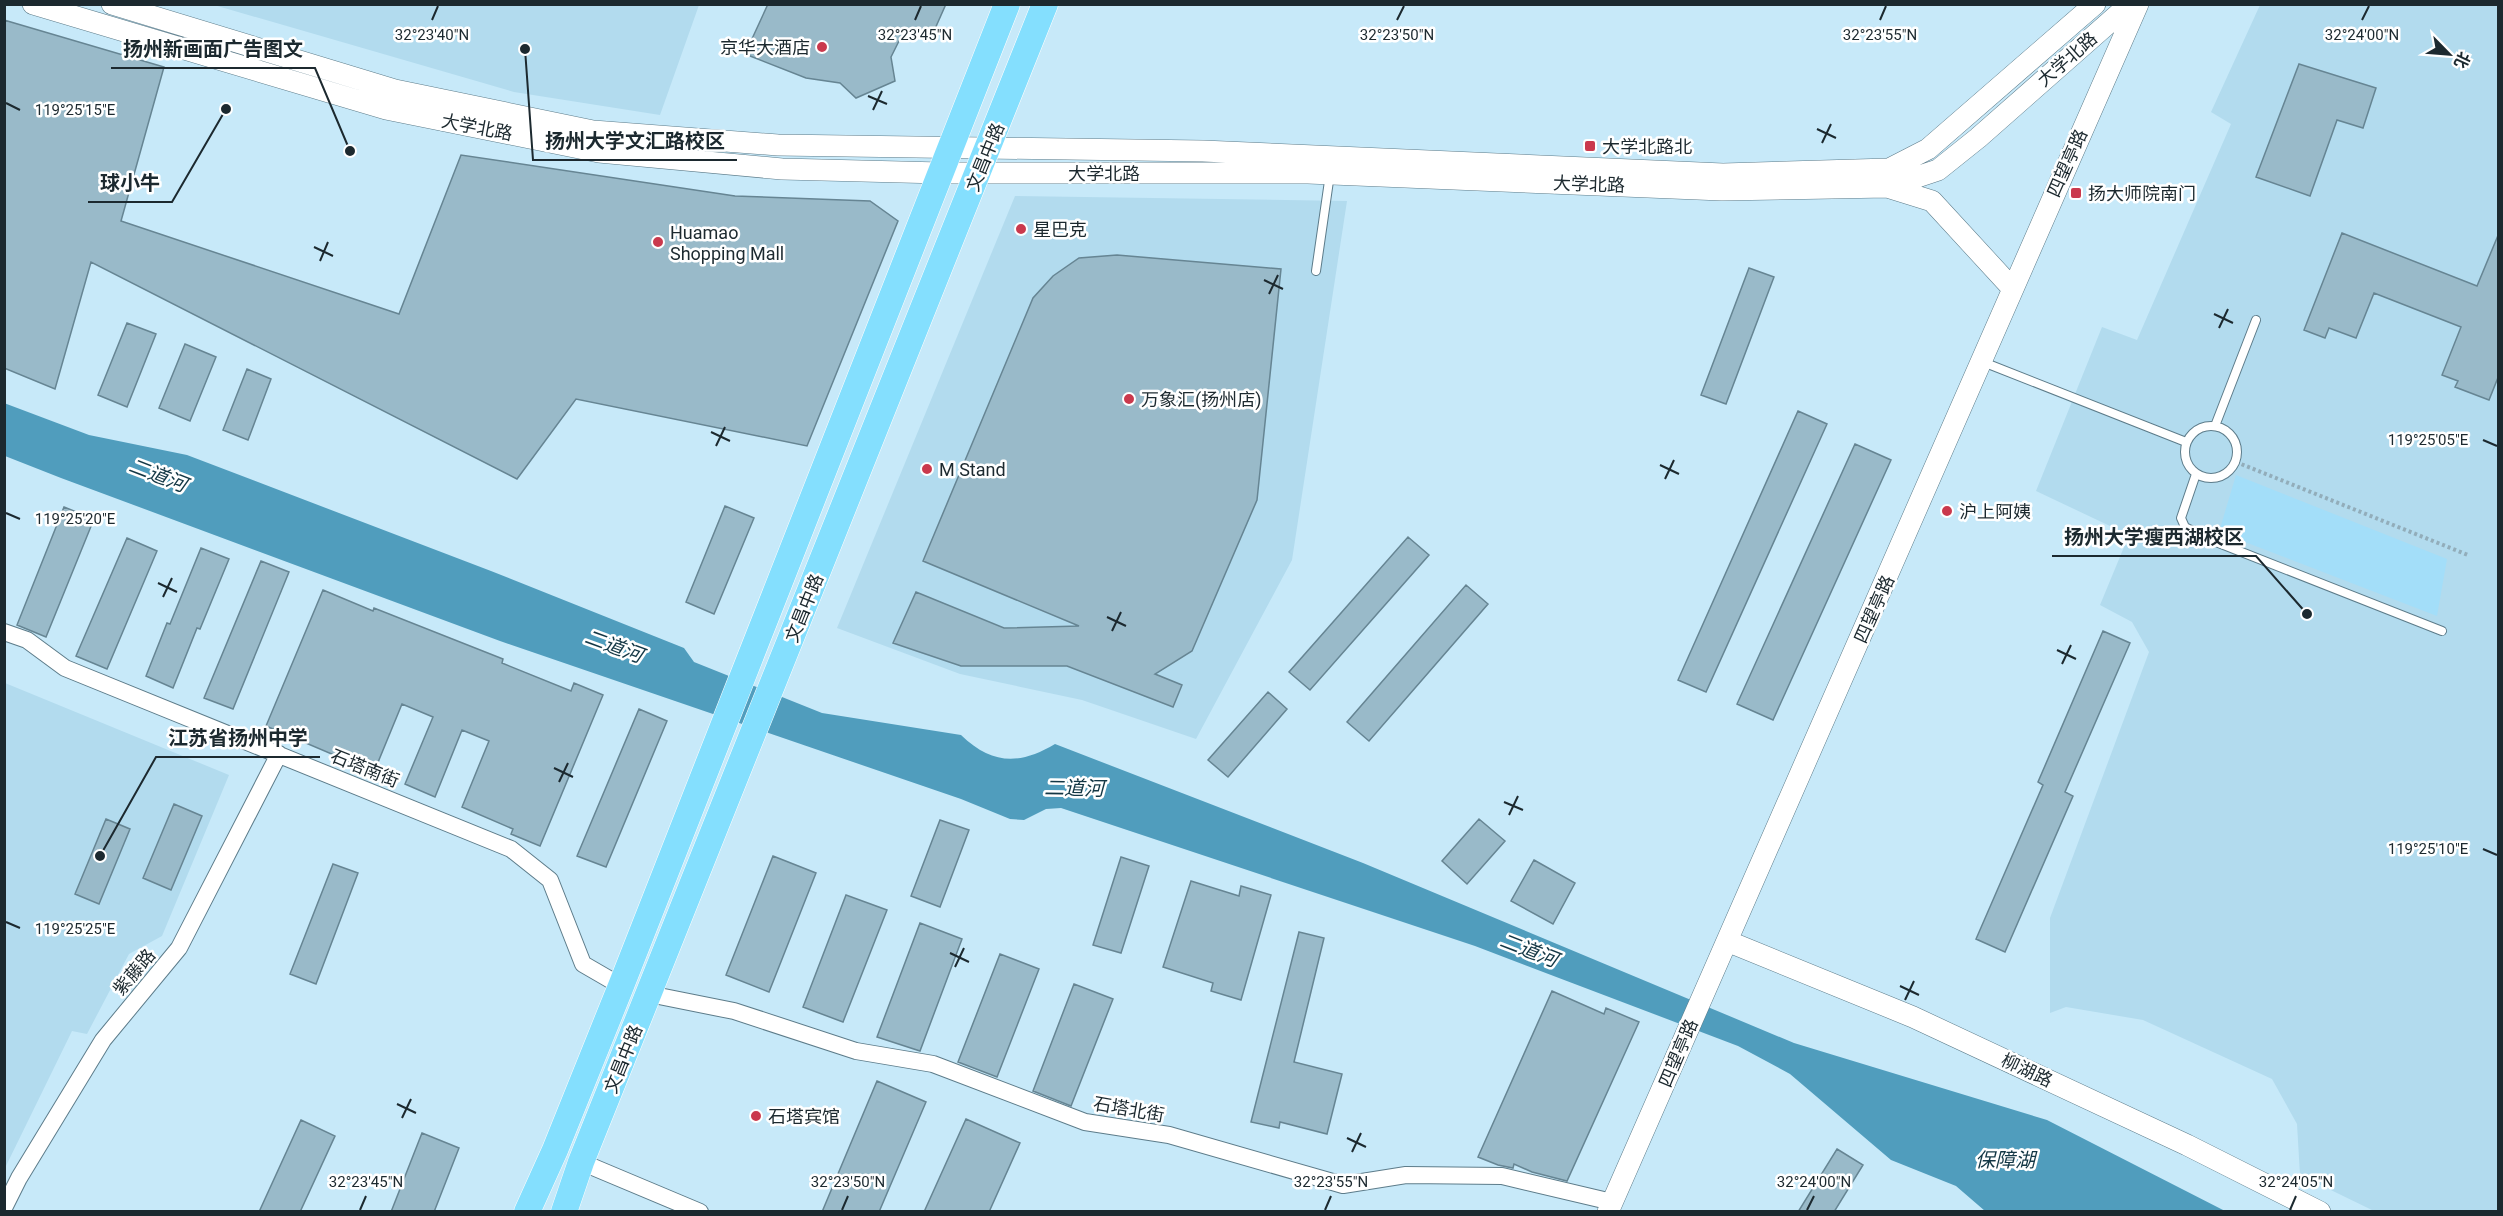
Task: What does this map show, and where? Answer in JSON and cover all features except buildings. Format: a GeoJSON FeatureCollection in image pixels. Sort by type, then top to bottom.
{"type":"FeatureCollection","features":[{"type":"Feature","properties":{"kind":"main road","name":"文昌中路"},"geometry":{"type":"LineString","coordinates":[[527,1212],[555,1150],[721,735],[1007,4]]}},
{"type":"Feature","properties":{"kind":"main road","name":"文昌中路"},"geometry":{"type":"LineString","coordinates":[[564,1212],[581,1162],[1045,4]]}},
{"type":"Feature","properties":{"kind":"street","name":"大学北路"},"geometry":{"type":"LineString","coordinates":[[33,4],[386,109],[599,152],[782,169],[941,173],[1330,174],[1722,189],[1887,187],[1938,170],[1978,138],[2130,4]]}},
{"type":"Feature","properties":{"kind":"street","name":"大学北路"},"geometry":{"type":"LineString","coordinates":[[112,4],[395,90],[593,131],[778,145],[1203,151],[1723,174],[1889,169],[1928,148],[2096,4]]}},
{"type":"Feature","properties":{"kind":"street","name":"四望亭路"},"geometry":{"type":"LineString","coordinates":[[1610,1207],[2138,4]]}},
{"type":"Feature","properties":{"kind":"street"},"geometry":{"type":"LineString","coordinates":[[1887,187],[1932,201],[2012,288]]}},
{"type":"Feature","properties":{"kind":"street","name":"石塔南街"},"geometry":{"type":"LineString","coordinates":[[4,632],[27,640],[65,669],[511,849],[550,880],[583,964],[621,986]]}},
{"type":"Feature","properties":{"kind":"street","name":"紫藤路"},"geometry":{"type":"LineString","coordinates":[[4,1208],[19,1178],[103,1040],[179,948],[279,754]]}},
{"type":"Feature","properties":{"kind":"street","name":"柳湖路"},"geometry":{"type":"LineString","coordinates":[[1727,941],[1913,1017],[2187,1145],[2320,1212]]}},
{"type":"Feature","properties":{"kind":"street","name":"石塔北街"},"geometry":{"type":"LineString","coordinates":[[649,994],[734,1011],[856,1051],[933,1064],[1085,1122],[1169,1135],[1343,1185],[1407,1175],[1502,1176],[1610,1207]]}},
{"type":"Feature","properties":{"kind":"street"},"geometry":{"type":"LineString","coordinates":[[581,1162],[700,1212]]}},
{"type":"Feature","properties":{"kind":"lane"},"geometry":{"type":"LineString","coordinates":[[1316,271],[1330,174]]}},
{"type":"Feature","properties":{"kind":"lane"},"geometry":{"type":"LineString","coordinates":[[2215,426],[2256,320]]}},
{"type":"Feature","properties":{"kind":"lane"},"geometry":{"type":"LineString","coordinates":[[1981,361],[2186,442]]}},
{"type":"Feature","properties":{"kind":"lane"},"geometry":{"type":"LineString","coordinates":[[2204,426],[2215,426],[2226,430],[2234,439],[2238,450],[2236,462],[2229,472],[2218,478],[2207,478],[2196,474],[2188,465],[2184,454],[2186,442],[2193,432],[2204,426]]}},
{"type":"Feature","properties":{"kind":"lane"},"geometry":{"type":"LineString","coordinates":[[2196,474],[2181,518],[2185,527],[2211,540],[2442,631]]}},
{"type":"Feature","properties":{"kind":"path"},"geometry":{"type":"LineString","coordinates":[[2236,462],[2468,555]]}},
{"type":"Feature","properties":{"kind":"shaded area"},"geometry":{"type":"Polygon","coordinates":[[[214,5],[699,5],[660,115],[514,92],[214,5]]]}},
{"type":"Feature","properties":{"kind":"shaded area"},"geometry":{"type":"Polygon","coordinates":[[[2260,5],[2498,5],[2498,1211],[2374,1211],[2300,1175],[2297,1124],[2272,1079],[2143,1020],[2066,1007],[2050,1013],[2050,918],[2149,652],[2132,622],[2100,605],[2129,535],[2036,491],[2102,327],[2137,340],[2231,124],[2211,112],[2260,5]]]}},
{"type":"Feature","properties":{"kind":"shaded area"},"geometry":{"type":"Polygon","coordinates":[[[1015,196],[1347,201],[1292,560],[1196,739],[1082,700],[960,674],[837,628],[1015,196]]]}},
{"type":"Feature","properties":{"kind":"shaded area"},"geometry":{"type":"Polygon","coordinates":[[[2236,475],[2447,559],[2437,616],[2219,532],[2236,475]]]}},
{"type":"Feature","properties":{"kind":"shaded area"},"geometry":{"type":"Polygon","coordinates":[[[5,683],[229,775],[162,936],[129,954],[87,1034],[72,1031],[5,1168],[5,683]]]}},
{"type":"Feature","properties":{"kind":"water"},"geometry":{"type":"Polygon","coordinates":[[[4,403],[89,435],[187,455],[491,571],[684,648],[694,662],[822,713],[961,735],[984,752],[1006,759],[1030,756],[1055,744],[1363,863],[1794,1043],[2047,1120],[2225,1211],[1985,1211],[1956,1186],[1891,1160],[1790,1074],[1738,1046],[1475,946],[1061,808],[1046,809],[1024,820],[1010,819],[961,799],[500,641],[5,456],[4,403]]]}},
{"type":"Feature","properties":{"kind":"place","name":"京华大酒店"},"geometry":{"type":"Point","coordinates":[822,47]}},
{"type":"Feature","properties":{"kind":"place","name":"扬州大学文汇路校区"},"geometry":{"type":"Point","coordinates":[525,49]}},
{"type":"Feature","properties":{"kind":"place","name":"球小牛"},"geometry":{"type":"Point","coordinates":[226,109]}},
{"type":"Feature","properties":{"kind":"place","name":"大学北路北"},"geometry":{"type":"Point","coordinates":[1590,146]}},
{"type":"Feature","properties":{"kind":"place","name":"扬州新画面广告图文"},"geometry":{"type":"Point","coordinates":[350,151]}},
{"type":"Feature","properties":{"kind":"place","name":"扬大师院南门"},"geometry":{"type":"Point","coordinates":[2076,193]}},
{"type":"Feature","properties":{"kind":"place","name":"星巴克"},"geometry":{"type":"Point","coordinates":[1021,229]}},
{"type":"Feature","properties":{"kind":"place","name":"Huamao Shopping Mall"},"geometry":{"type":"Point","coordinates":[658,242]}},
{"type":"Feature","properties":{"kind":"place","name":"万象汇(扬州店)"},"geometry":{"type":"Point","coordinates":[1129,399]}},
{"type":"Feature","properties":{"kind":"place","name":"M Stand"},"geometry":{"type":"Point","coordinates":[927,469]}},
{"type":"Feature","properties":{"kind":"place","name":"沪上阿姨"},"geometry":{"type":"Point","coordinates":[1947,511]}},
{"type":"Feature","properties":{"kind":"place","name":"扬州大学瘦西湖校区"},"geometry":{"type":"Point","coordinates":[2307,614]}},
{"type":"Feature","properties":{"kind":"place","name":"江苏省扬州中学"},"geometry":{"type":"Point","coordinates":[100,856]}},
{"type":"Feature","properties":{"kind":"place","name":"石塔宾馆"},"geometry":{"type":"Point","coordinates":[756,1116]}},
{"type":"Feature","properties":{"kind":"water label","name":"二道河"},"geometry":{"type":"Point","coordinates":[158,475]}},
{"type":"Feature","properties":{"kind":"water label","name":"二道河"},"geometry":{"type":"Point","coordinates":[614,646]}},
{"type":"Feature","properties":{"kind":"water label","name":"二道河"},"geometry":{"type":"Point","coordinates":[1074,788]}},
{"type":"Feature","properties":{"kind":"water label","name":"二道河"},"geometry":{"type":"Point","coordinates":[1529,950]}},
{"type":"Feature","properties":{"kind":"water label","name":"保障湖"},"geometry":{"type":"Point","coordinates":[2005,1160]}}]}
